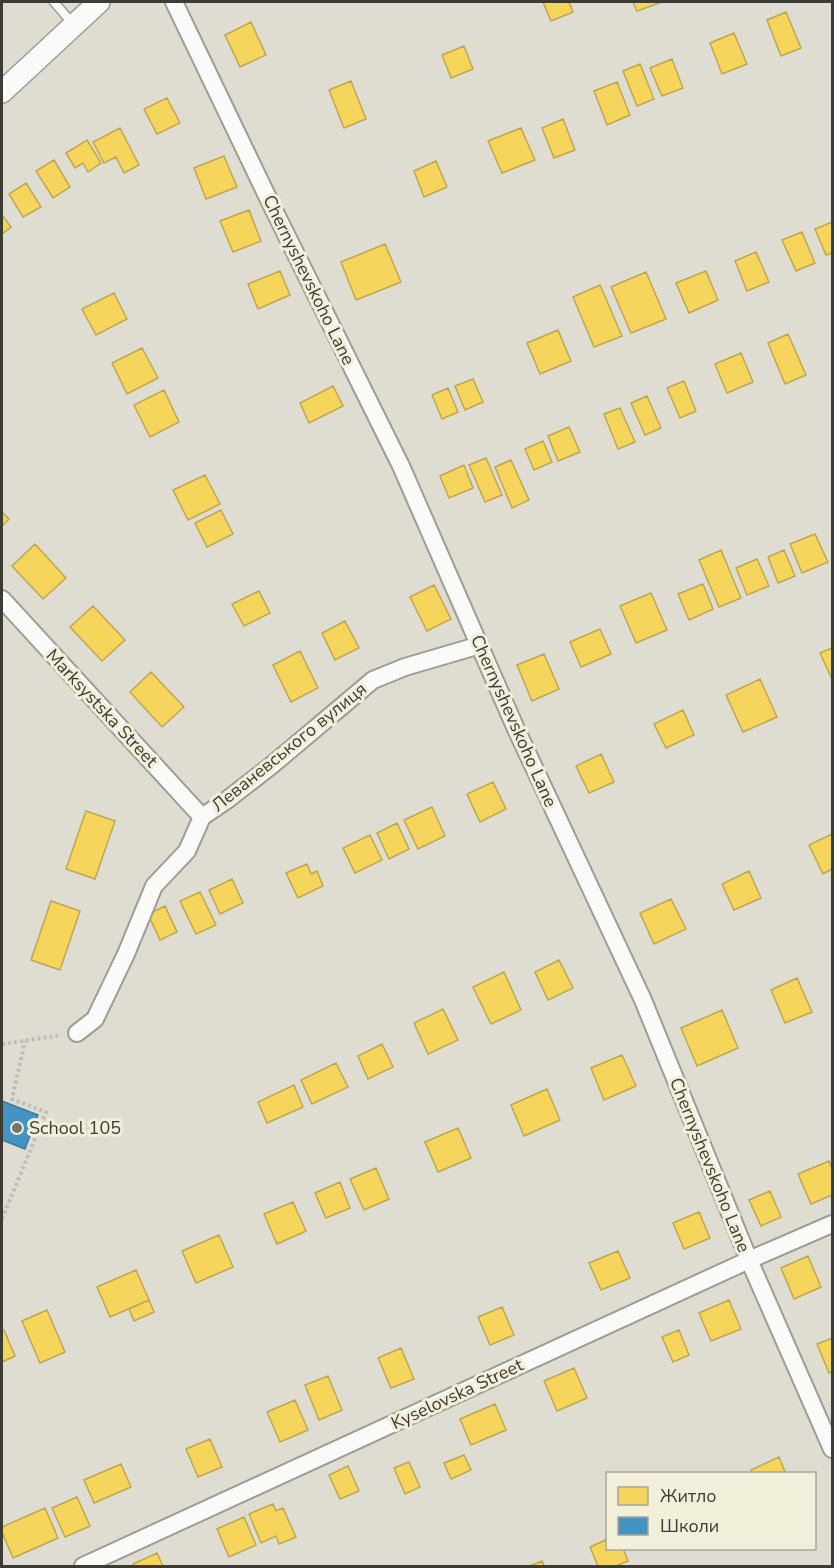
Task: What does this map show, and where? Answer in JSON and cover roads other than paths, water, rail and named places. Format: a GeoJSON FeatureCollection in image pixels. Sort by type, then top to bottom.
{"type":"FeatureCollection","features":[{"type":"Feature","properties":{"kind":"street"},"geometry":{"type":"LineString","coordinates":[[2,92],[99,2]]}},
{"type":"Feature","properties":{"kind":"street","name":"Chernyshevskoho Lane"},"geometry":{"type":"LineString","coordinates":[[174,2],[401,466],[516,729],[643,1000],[749,1260],[832,1449]]}},
{"type":"Feature","properties":{"kind":"street","name":"Marksystska Street"},"geometry":{"type":"LineString","coordinates":[[2,599],[202,817]]}},
{"type":"Feature","properties":{"kind":"street","name":"Леваневського вулиця"},"geometry":{"type":"LineString","coordinates":[[202,817],[272,765],[373,680],[405,667],[480,645]]}},
{"type":"Feature","properties":{"kind":"street"},"geometry":{"type":"LineString","coordinates":[[77,1033],[95,1019],[126,954],[154,886],[187,851],[202,817]]}},
{"type":"Feature","properties":{"kind":"street","name":"Kyselovska Street"},"geometry":{"type":"LineString","coordinates":[[83,1566],[832,1224]]}},
{"type":"Feature","properties":{"kind":"lane"},"geometry":{"type":"LineString","coordinates":[[54,2],[74,25]]}},
{"type":"Feature","properties":{"kind":"place","name":"School 105"},"geometry":{"type":"Point","coordinates":[17,1128]}}]}
